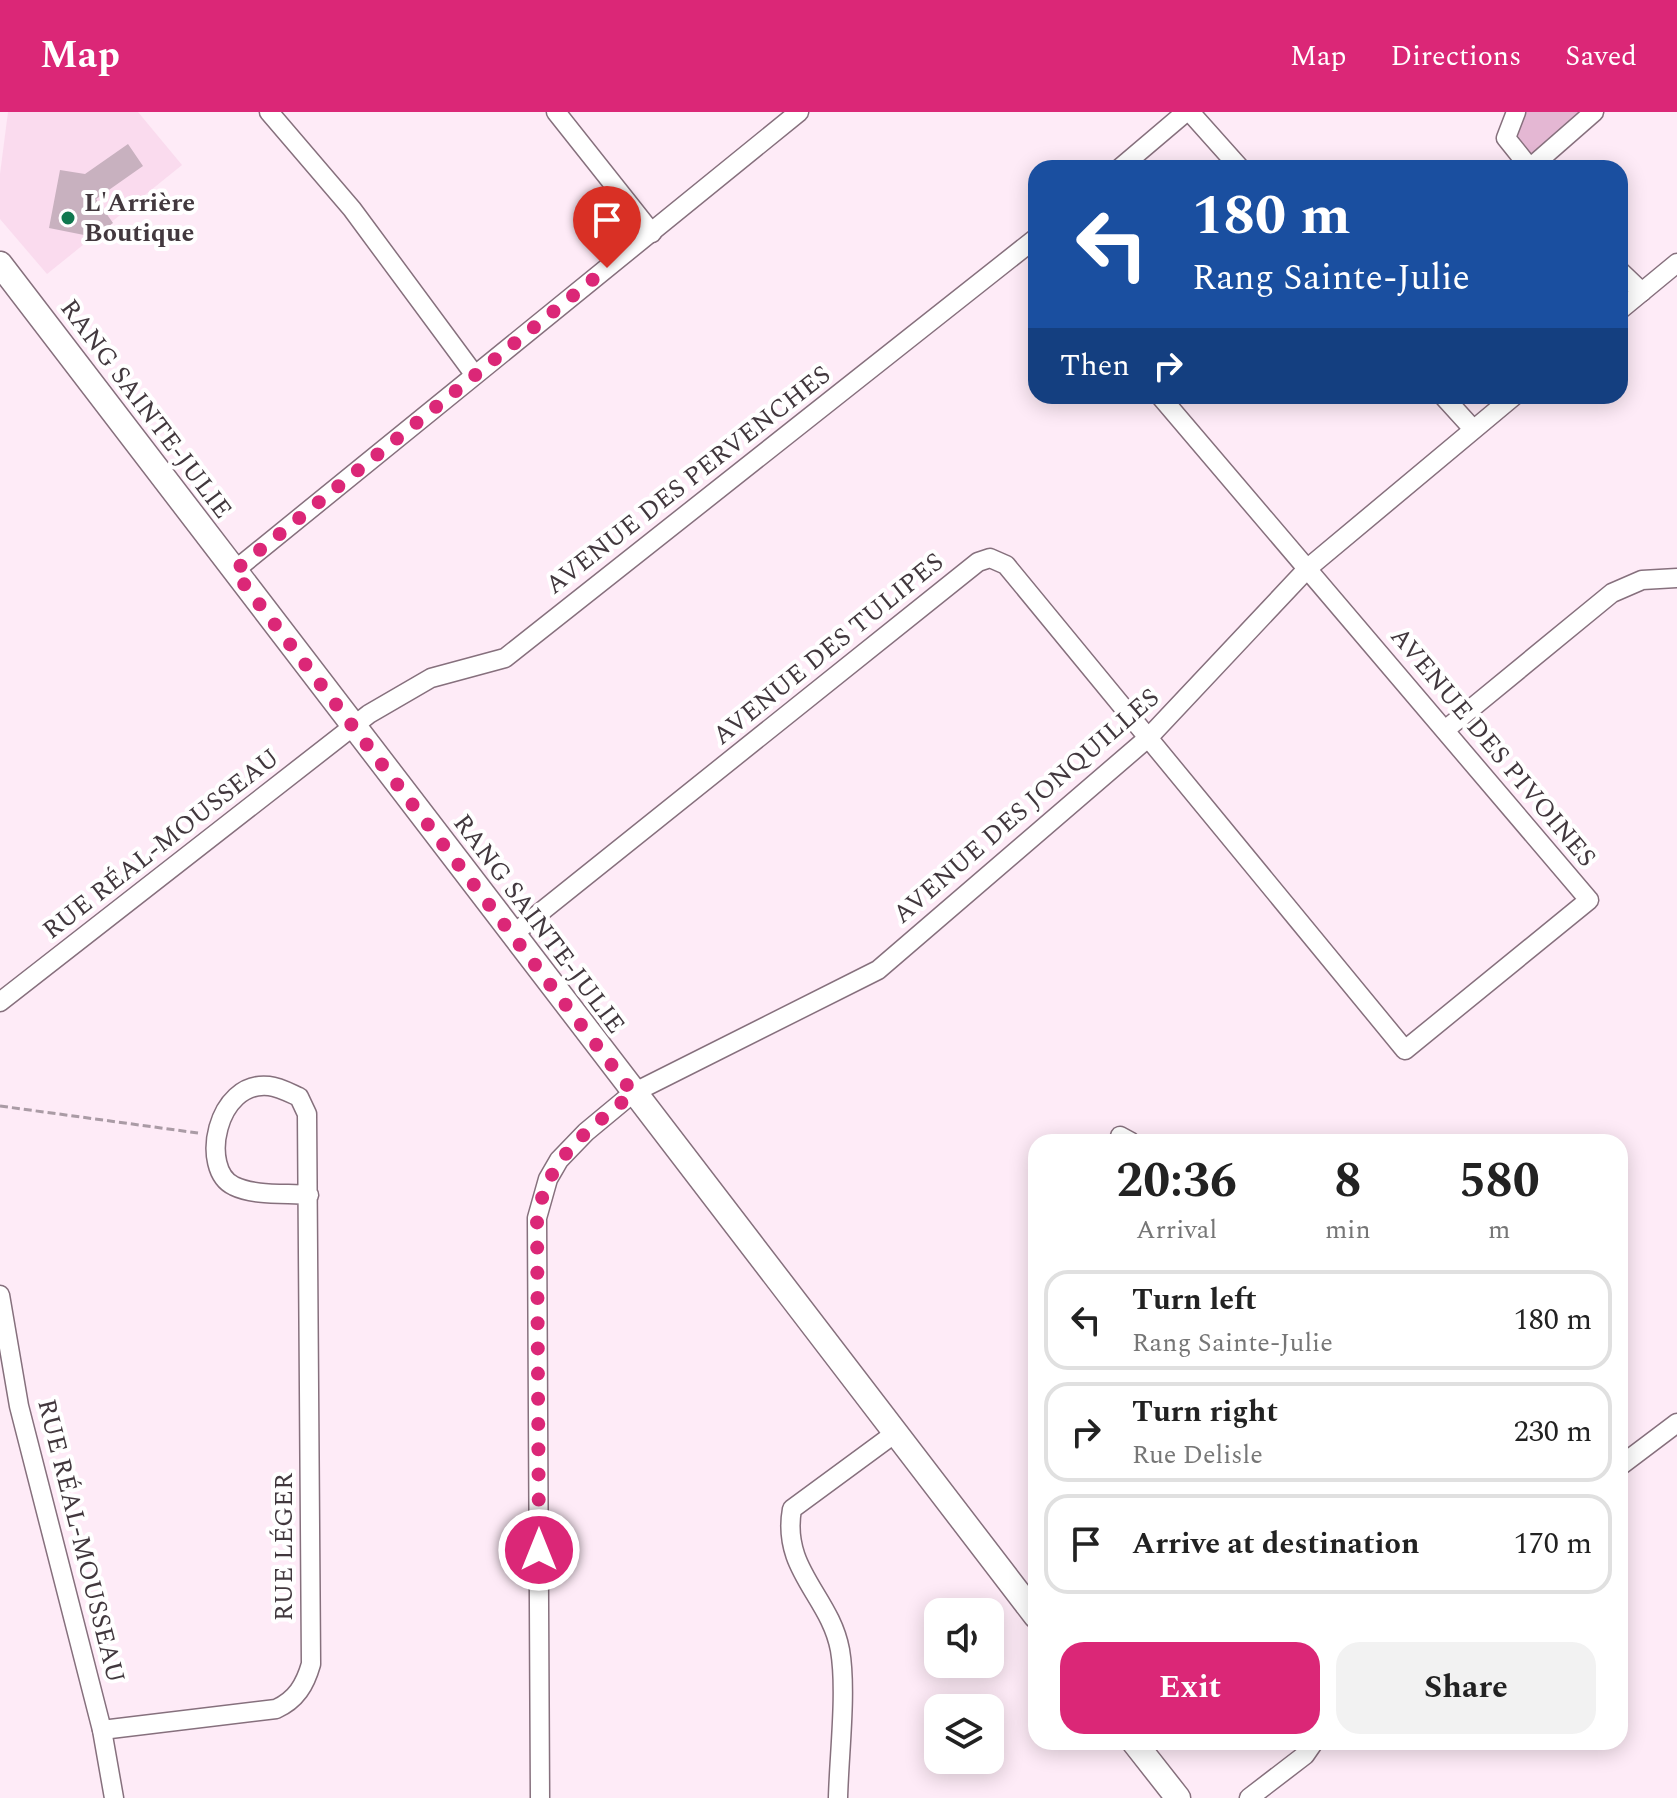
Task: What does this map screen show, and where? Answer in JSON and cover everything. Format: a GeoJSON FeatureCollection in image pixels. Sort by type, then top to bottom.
{"type":"FeatureCollection","features":[{"type":"Feature","properties":{"kind":"street"},"geometry":{"type":"LineString","coordinates":[[269,112],[352,209],[474,374]]}},
{"type":"Feature","properties":{"kind":"street"},"geometry":{"type":"LineString","coordinates":[[556,112],[652,233]]}},
{"type":"Feature","properties":{"kind":"street"},"geometry":{"type":"LineString","coordinates":[[234,571],[799,112]]}},
{"type":"Feature","properties":{"kind":"street"},"geometry":{"type":"LineString","coordinates":[[1130,160],[1188,112],[1233,160]]}},
{"type":"Feature","properties":{"kind":"street"},"geometry":{"type":"LineString","coordinates":[[1516,112],[1506,138],[1524,160]]}},
{"type":"Feature","properties":{"kind":"street"},"geometry":{"type":"LineString","coordinates":[[1539,160],[1594,112]]}},
{"type":"Feature","properties":{"kind":"street","name":"AVENUE DES PERVENCHES"},"geometry":{"type":"LineString","coordinates":[[353,726],[431,678],[505,658],[1028,250]]}},
{"type":"Feature","properties":{"kind":"street"},"geometry":{"type":"LineString","coordinates":[[1628,303],[1677,263]]}},
{"type":"Feature","properties":{"kind":"street","name":"RANG SAINTE-JULIE"},"geometry":{"type":"LineString","coordinates":[[0,264],[1028,1606]]}},
{"type":"Feature","properties":{"kind":"street"},"geometry":{"type":"LineString","coordinates":[[1628,279],[1642,292]]}},
{"type":"Feature","properties":{"kind":"street","name":"AVENUE DES PIVOINES"},"geometry":{"type":"LineString","coordinates":[[1149,737],[1405,1050],[1589,900],[1167,404]]}},
{"type":"Feature","properties":{"kind":"street"},"geometry":{"type":"LineString","coordinates":[[1450,404],[1473,429]]}},
{"type":"Feature","properties":{"kind":"street","name":"AVENUE DES JONQUILLES"},"geometry":{"type":"LineString","coordinates":[[540,1798],[537,1218],[548,1179],[559,1160],[633,1093],[878,970],[1149,737],[1308,568],[1504,404]]}},
{"type":"Feature","properties":{"kind":"street","name":"AVENUE DES TULIPES"},"geometry":{"type":"LineString","coordinates":[[512,935],[986,559],[999,560],[1006,565],[1149,737]]}},
{"type":"Feature","properties":{"kind":"street"},"geometry":{"type":"LineString","coordinates":[[1445,730],[1612,593],[1642,580],[1677,578]]}},
{"type":"Feature","properties":{"kind":"street","name":"RUE RÉAL-MOUSSEAU"},"geometry":{"type":"LineString","coordinates":[[0,1002],[353,726]]}},
{"type":"Feature","properties":{"kind":"street","name":"RUE LÉGER"},"geometry":{"type":"LineString","coordinates":[[102,1730],[276,1709],[288,1704],[307,1678],[311,1664],[307,1114],[299,1097],[269,1086],[252,1088],[225,1107],[217,1136]]}},
{"type":"Feature","properties":{"kind":"street"},"geometry":{"type":"LineString","coordinates":[[217,1136],[221,1175],[231,1185],[309,1195]]}},
{"type":"Feature","properties":{"kind":"street","name":"RUE RÉAL-MOUSSEAU"},"geometry":{"type":"LineString","coordinates":[[0,1295],[19,1406],[102,1730],[114,1798]]}},
{"type":"Feature","properties":{"kind":"street"},"geometry":{"type":"LineString","coordinates":[[1628,1460],[1677,1423]]}},
{"type":"Feature","properties":{"kind":"street"},"geometry":{"type":"LineString","coordinates":[[838,1798],[840,1650],[828,1618],[794,1560],[788,1531],[792,1509],[894,1434]]}},
{"type":"Feature","properties":{"kind":"street"},"geometry":{"type":"LineString","coordinates":[[1140,1750],[1178,1798]]}},
{"type":"Feature","properties":{"kind":"street"},"geometry":{"type":"LineString","coordinates":[[1249,1798],[1308,1750]]}},
{"type":"Feature","properties":{"kind":"path"},"geometry":{"type":"LineString","coordinates":[[0,1106],[217,1136]]}},
{"type":"Feature","properties":{"kind":"shaded area"},"geometry":{"type":"Polygon","coordinates":[[[8,112],[138,112],[182,165],[47,274],[0,219],[0,174],[8,112]]]}},
{"type":"Feature","properties":{"kind":"shaded area"},"geometry":{"type":"Polygon","coordinates":[[[1516,112],[1585,112],[1533,157],[1507,135],[1516,112]]]}},
{"type":"Feature","properties":{"kind":"building"},"geometry":{"type":"Polygon","coordinates":[[[128,144],[143,166],[96,199],[113,223],[94,237],[49,228],[60,170],[85,174],[128,144]]]}},
{"type":"Feature","properties":{"kind":"place","name":"L'Arrière Boutique"},"geometry":{"type":"Point","coordinates":[68,218]}},
{"type":"Feature","properties":{"kind":"route"},"geometry":{"type":"LineString","coordinates":[[539,1550],[537,1218],[548,1179],[559,1160],[633,1093],[234,571],[607,268]]}}]}
